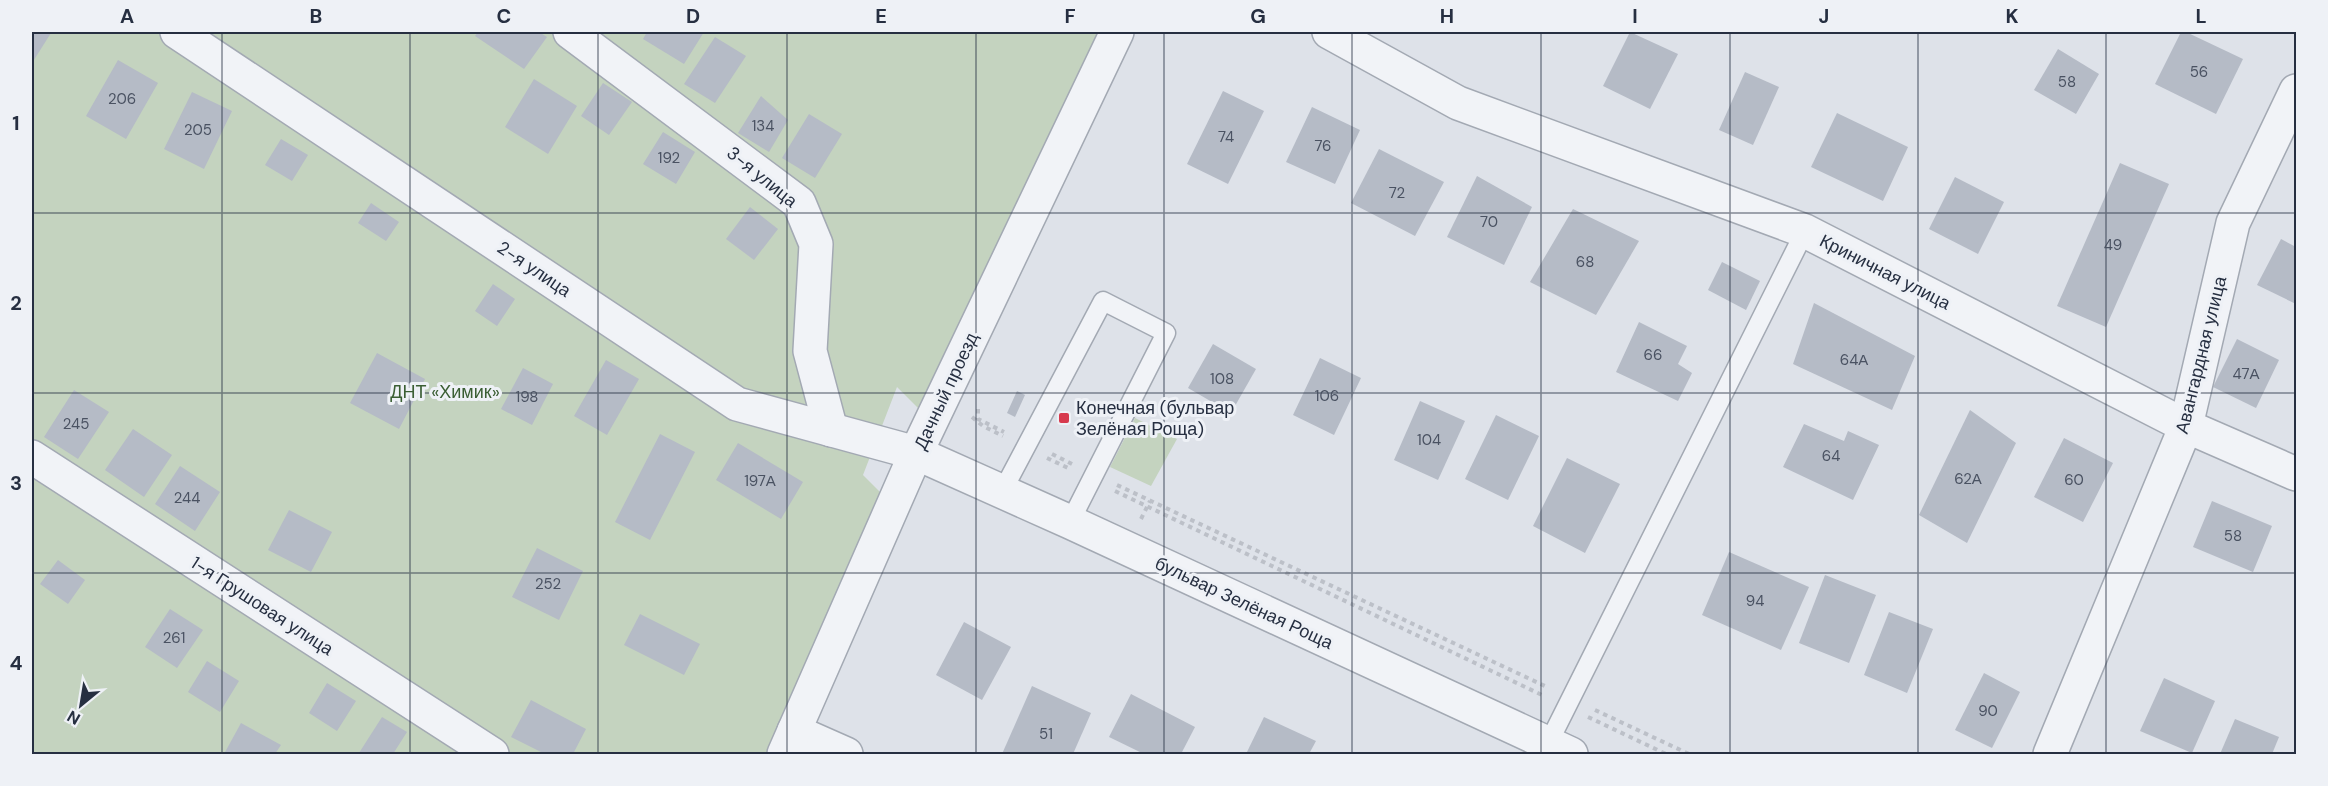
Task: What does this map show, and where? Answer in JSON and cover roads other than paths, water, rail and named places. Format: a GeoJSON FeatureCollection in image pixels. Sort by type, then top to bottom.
{"type":"FeatureCollection","features":[{"type":"Feature","properties":{"kind":"street","name":"2-я улица"},"geometry":{"type":"LineString","coordinates":[[177,32],[737,404],[916,453]]}},
{"type":"Feature","properties":{"kind":"street","name":"3-я улица"},"geometry":{"type":"LineString","coordinates":[[570,32],[799,203],[816,244],[810,351],[831,430]]}},
{"type":"Feature","properties":{"kind":"street","name":"Дачный проезд"},"geometry":{"type":"LineString","coordinates":[[789,743],[916,453],[1117,32]]}},
{"type":"Feature","properties":{"kind":"street","name":"Криничная улица"},"geometry":{"type":"LineString","coordinates":[[1329,32],[1458,103],[1805,231],[2186,426],[2296,474]]}},
{"type":"Feature","properties":{"kind":"street","name":"Авангардная улица"},"geometry":{"type":"LineString","coordinates":[[2050,754],[2186,426],[2233,223],[2296,91]]}},
{"type":"Feature","properties":{"kind":"street","name":"бульвар Зелёная Роща"},"geometry":{"type":"LineString","coordinates":[[916,453],[1559,749]]}},
{"type":"Feature","properties":{"kind":"street","name":"1-я Грушовая улица"},"geometry":{"type":"LineString","coordinates":[[32,457],[492,754]]}},
{"type":"Feature","properties":{"kind":"street"},"geometry":{"type":"LineString","coordinates":[[789,743],[846,754]]}},
{"type":"Feature","properties":{"kind":"lane"},"geometry":{"type":"LineString","coordinates":[[1559,749],[1569,703],[1805,231]]}},
{"type":"Feature","properties":{"kind":"lane"},"geometry":{"type":"LineString","coordinates":[[1002,492],[1103,301],[1166,333],[1070,522]]}},
{"type":"Feature","properties":{"kind":"place","name":"Конечная (бульвар Зелёная Роща)"},"geometry":{"type":"Point","coordinates":[1064,418]}},
{"type":"Feature","properties":{"kind":"park label","name":"ДНТ «Химик»"},"geometry":{"type":"Point","coordinates":[445,392]}}]}
